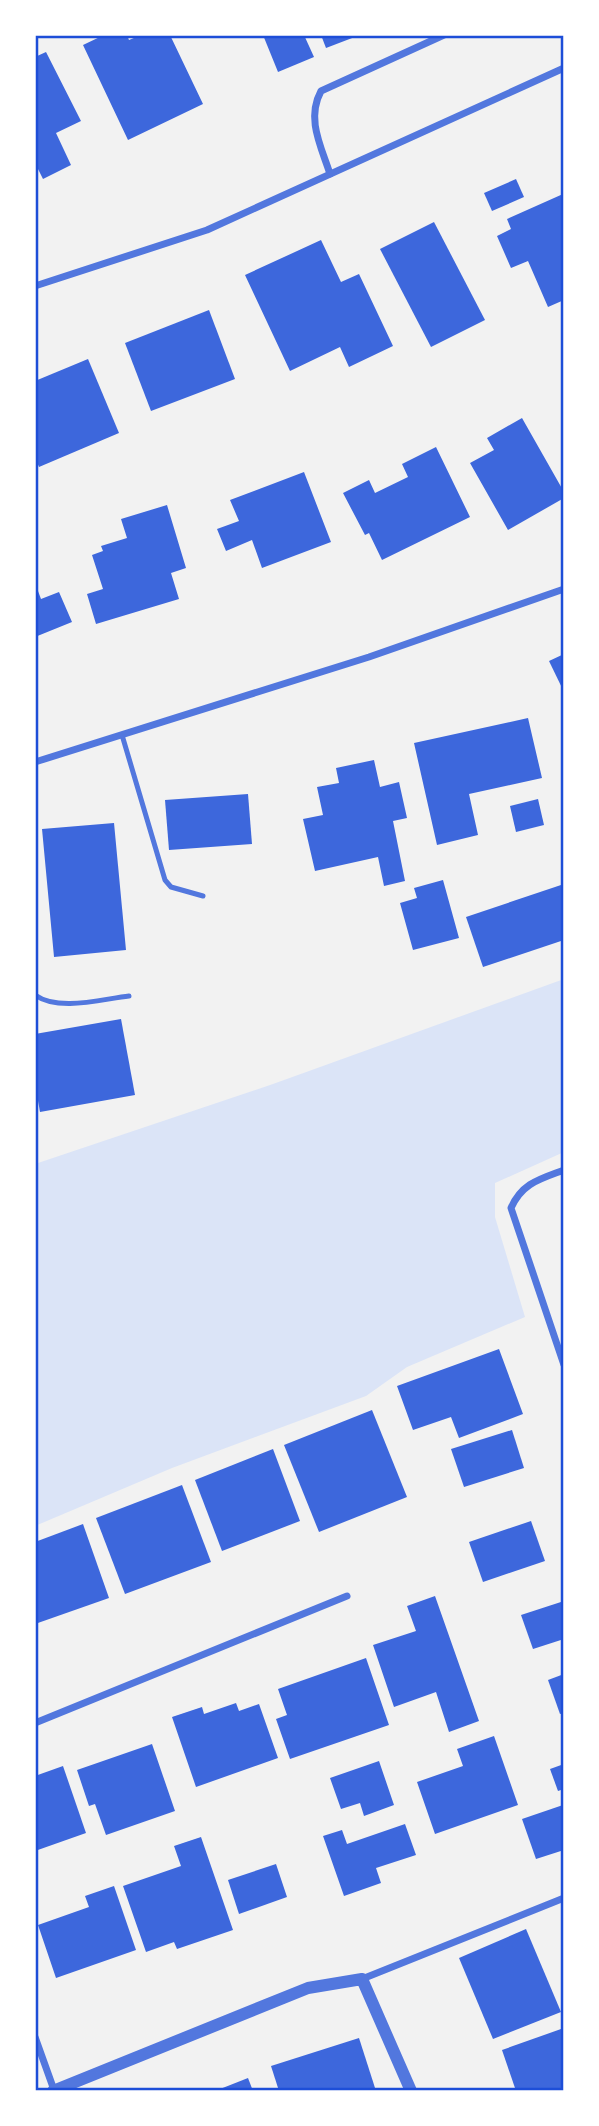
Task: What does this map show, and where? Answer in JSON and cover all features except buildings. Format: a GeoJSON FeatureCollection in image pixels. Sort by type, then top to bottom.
{"type":"FeatureCollection","features":[{"type":"Feature","properties":{"kind":"street"},"geometry":{"type":"LineString","coordinates":[[330,174],[314,123],[314,104],[321,91],[444,35]]}},
{"type":"Feature","properties":{"kind":"street"},"geometry":{"type":"LineString","coordinates":[[35,286],[206,230],[564,68]]}},
{"type":"Feature","properties":{"kind":"street"},"geometry":{"type":"LineString","coordinates":[[35,762],[369,657],[564,589]]}},
{"type":"Feature","properties":{"kind":"street"},"geometry":{"type":"LineString","coordinates":[[564,1170],[526,1185],[518,1193],[511,1208],[564,1364]]}},
{"type":"Feature","properties":{"kind":"street"},"geometry":{"type":"LineString","coordinates":[[35,1723],[347,1596]]}},
{"type":"Feature","properties":{"kind":"street"},"geometry":{"type":"LineString","coordinates":[[35,2037],[53,2091],[307,1988],[362,1979],[564,1898]]}},
{"type":"Feature","properties":{"kind":"street"},"geometry":{"type":"LineString","coordinates":[[362,1979],[411,2091]]}},
{"type":"Feature","properties":{"kind":"lane"},"geometry":{"type":"LineString","coordinates":[[122,735],[165,880],[171,887],[203,896]]}},
{"type":"Feature","properties":{"kind":"lane"},"geometry":{"type":"LineString","coordinates":[[35,995],[45,1002],[64,1003],[129,996]]}},
{"type":"Feature","properties":{"kind":"shaded area"},"geometry":{"type":"Polygon","coordinates":[[[564,979],[564,1152],[495,1183],[495,1217],[525,1317],[407,1367],[366,1396],[172,1468],[35,1526],[35,1164],[273,1084],[564,979]]]}}]}
